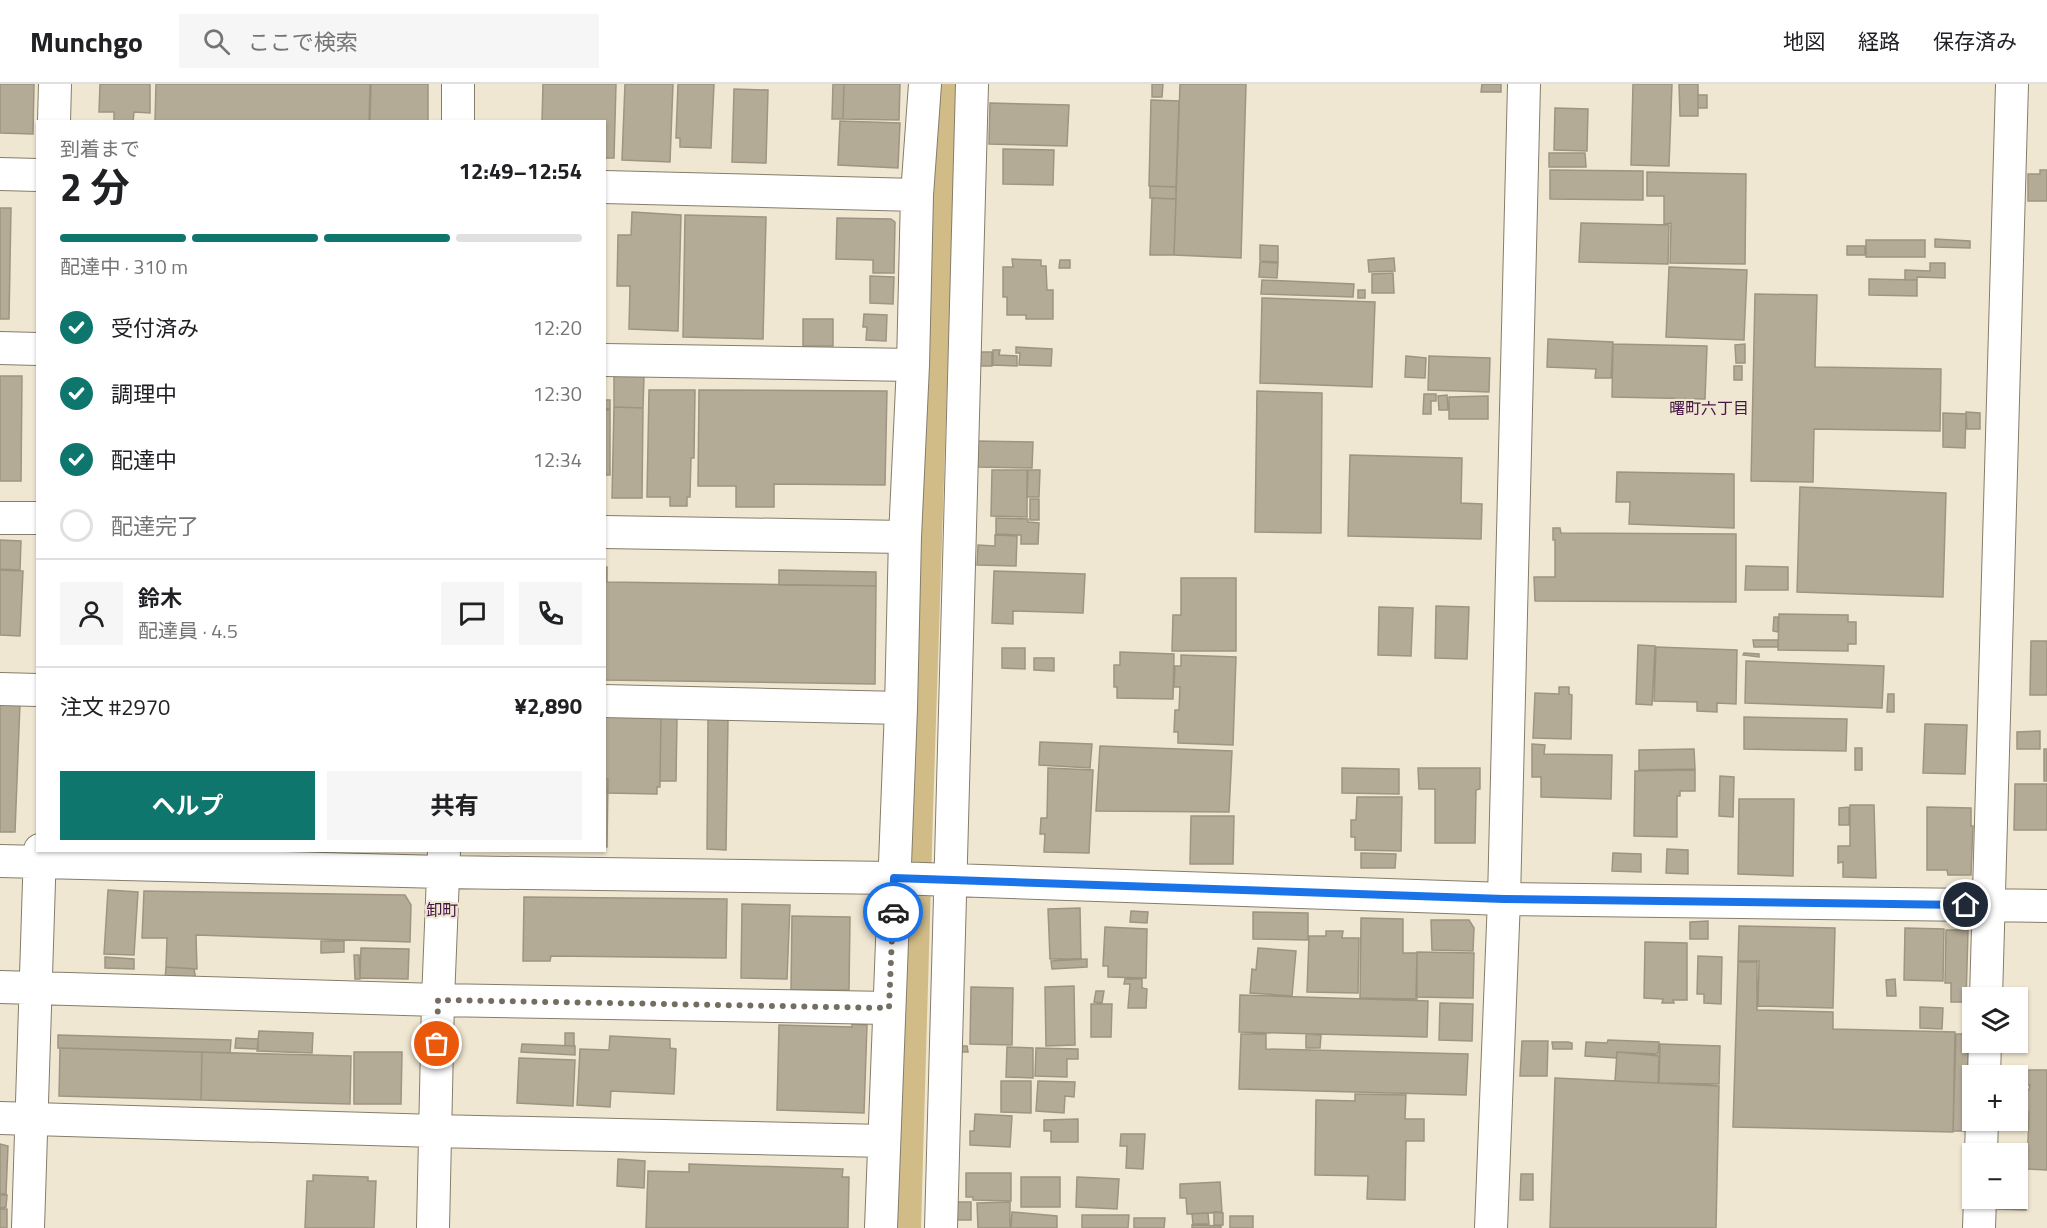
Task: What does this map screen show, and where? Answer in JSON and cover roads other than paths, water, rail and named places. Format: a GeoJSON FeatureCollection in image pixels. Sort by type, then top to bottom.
{"type":"FeatureCollection","features":[{"type":"Feature","properties":{"kind":"street"},"geometry":{"type":"LineString","coordinates":[[54,120],[55,84]]}},
{"type":"Feature","properties":{"kind":"street"},"geometry":{"type":"LineString","coordinates":[[458,84],[458,120]]}},
{"type":"Feature","properties":{"kind":"street"},"geometry":{"type":"LineString","coordinates":[[924,84],[917,195],[901,708],[921,879],[941,1228]]}},
{"type":"Feature","properties":{"kind":"street"},"geometry":{"type":"LineString","coordinates":[[881,1228],[889,1008],[921,879],[972,84]]}},
{"type":"Feature","properties":{"kind":"street"},"geometry":{"type":"LineString","coordinates":[[1491,1228],[1504,899],[1524,84]]}},
{"type":"Feature","properties":{"kind":"street"},"geometry":{"type":"LineString","coordinates":[[1986,987],[2012,84]]}},
{"type":"Feature","properties":{"kind":"street"},"geometry":{"type":"LineString","coordinates":[[0,174],[36,175]]}},
{"type":"Feature","properties":{"kind":"street"},"geometry":{"type":"LineString","coordinates":[[606,187],[917,195]]}},
{"type":"Feature","properties":{"kind":"street"},"geometry":{"type":"LineString","coordinates":[[0,348],[36,349]]}},
{"type":"Feature","properties":{"kind":"street"},"geometry":{"type":"LineString","coordinates":[[606,360],[913,366]]}},
{"type":"Feature","properties":{"kind":"street"},"geometry":{"type":"LineString","coordinates":[[0,518],[36,518]]}},
{"type":"Feature","properties":{"kind":"street"},"geometry":{"type":"LineString","coordinates":[[606,532],[905,537]]}},
{"type":"Feature","properties":{"kind":"street"},"geometry":{"type":"LineString","coordinates":[[0,689],[36,690]]}},
{"type":"Feature","properties":{"kind":"street"},"geometry":{"type":"LineString","coordinates":[[606,701],[901,708]]}},
{"type":"Feature","properties":{"kind":"street"},"geometry":{"type":"LineString","coordinates":[[0,861],[40,856],[443,861],[1504,899],[2047,906]]}},
{"type":"Feature","properties":{"kind":"street"},"geometry":{"type":"LineString","coordinates":[[28,1228],[40,856]]}},
{"type":"Feature","properties":{"kind":"street"},"geometry":{"type":"LineString","coordinates":[[433,1228],[443,861]]}},
{"type":"Feature","properties":{"kind":"street"},"geometry":{"type":"LineString","coordinates":[[0,987],[438,1000],[889,1008]]}},
{"type":"Feature","properties":{"kind":"street"},"geometry":{"type":"LineString","coordinates":[[0,1118],[884,1141]]}},
{"type":"Feature","properties":{"kind":"street"},"geometry":{"type":"LineString","coordinates":[[1979,1228],[1980,1209]]}},
{"type":"Feature","properties":{"kind":"waterway"},"geometry":{"type":"LineString","coordinates":[[908,1228],[944,84]]}},
{"type":"Feature","properties":{"kind":"district","name":"曙町六丁目"},"geometry":{"type":"Point","coordinates":[1709,408]}},
{"type":"Feature","properties":{"kind":"district","name":"卸町"},"geometry":{"type":"Point","coordinates":[442,910]}}]}
